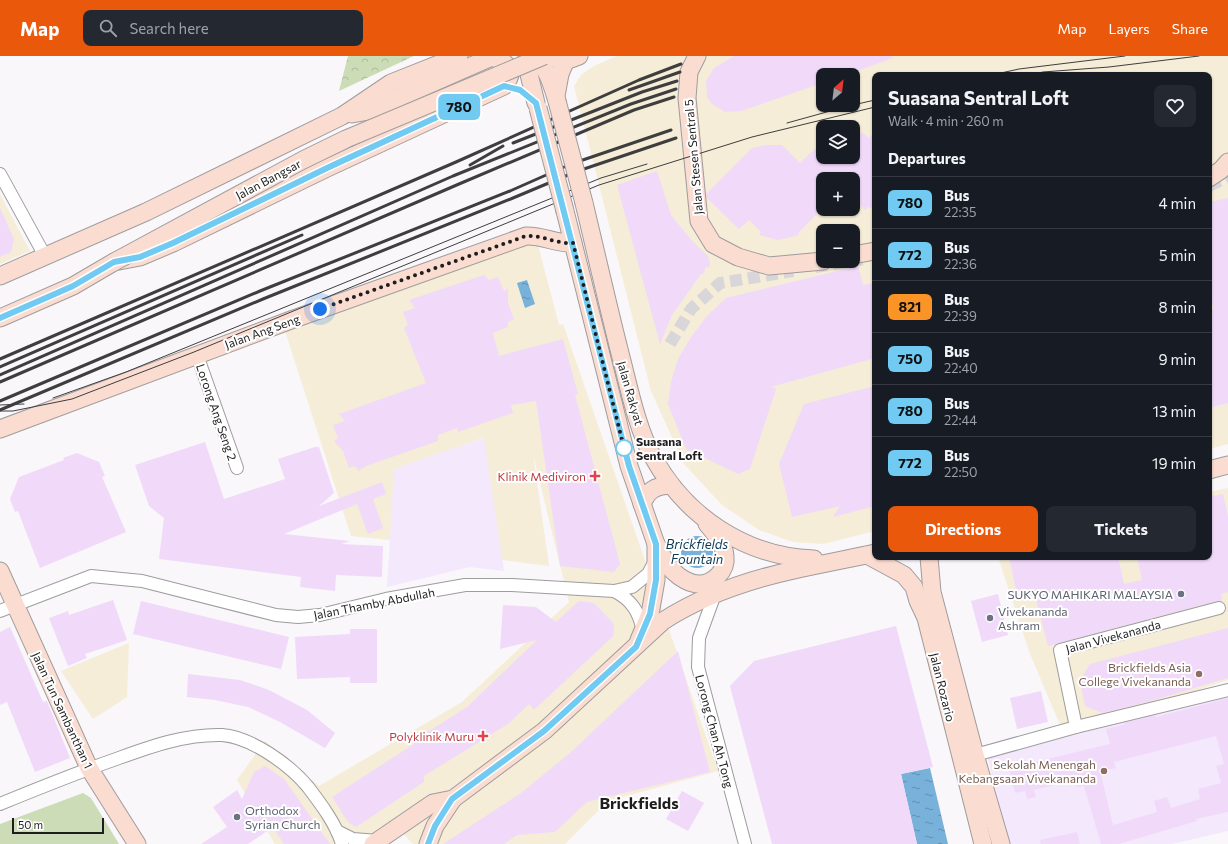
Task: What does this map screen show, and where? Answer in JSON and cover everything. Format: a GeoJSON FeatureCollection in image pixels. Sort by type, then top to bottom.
{"type":"FeatureCollection","features":[{"type":"Feature","properties":{"kind":"main road","name":"Jalan Bangsar"},"geometry":{"type":"LineString","coordinates":[[0,276],[146,212],[342,116],[391,83],[459,56]]}},
{"type":"Feature","properties":{"kind":"main road"},"geometry":{"type":"LineString","coordinates":[[114,262],[140,257],[173,243],[327,168],[504,86],[510,78],[510,73],[508,67],[501,60],[492,56],[369,111],[342,116]]}},
{"type":"Feature","properties":{"kind":"main road","name":"Jalan Rakyat"},"geometry":{"type":"LineString","coordinates":[[527,56],[527,66],[629,466],[656,552],[650,614],[636,647]]}},
{"type":"Feature","properties":{"kind":"main road","name":"Jalan Rakyat"},"geometry":{"type":"LineString","coordinates":[[532,56],[540,62],[545,69],[557,99],[633,405],[652,456],[670,484],[700,516],[739,541],[761,551],[793,558],[848,560]]}},
{"type":"Feature","properties":{"kind":"main road","name":"Jalan Bangsar"},"geometry":{"type":"LineString","coordinates":[[0,318],[73,286],[114,262],[303,160],[346,139],[544,56]]}},
{"type":"Feature","properties":{"kind":"main road","name":"Jalan Stesen Sentral 5"},"geometry":{"type":"LineString","coordinates":[[697,56],[689,72],[687,98],[699,221],[713,244],[738,257],[769,266],[816,262]]}},
{"type":"Feature","properties":{"kind":"main road"},"geometry":{"type":"LineString","coordinates":[[557,99],[560,74],[565,58]]}},
{"type":"Feature","properties":{"kind":"main road"},"geometry":{"type":"LineString","coordinates":[[504,86],[520,90],[537,106]]}},
{"type":"Feature","properties":{"kind":"main road"},"geometry":{"type":"LineString","coordinates":[[1212,176],[1221,170],[1228,162]]}},
{"type":"Feature","properties":{"kind":"main road","name":"Jalan Ang Seng"},"geometry":{"type":"LineString","coordinates":[[0,429],[197,355],[526,236],[536,235],[557,243],[573,243]]}},
{"type":"Feature","properties":{"kind":"main road"},"geometry":{"type":"LineString","coordinates":[[860,254],[872,252]]}},
{"type":"Feature","properties":{"kind":"main road"},"geometry":{"type":"LineString","coordinates":[[1212,469],[1228,465]]}},
{"type":"Feature","properties":{"kind":"main road"},"geometry":{"type":"LineString","coordinates":[[642,504],[647,494],[653,488],[670,484]]}},
{"type":"Feature","properties":{"kind":"main road"},"geometry":{"type":"LineString","coordinates":[[656,552],[681,578],[698,584],[715,578],[721,572],[726,556],[717,537],[700,516]]}},
{"type":"Feature","properties":{"kind":"main road"},"geometry":{"type":"LineString","coordinates":[[428,844],[438,821],[452,799],[544,731],[636,647],[662,621],[715,594],[756,580],[793,570],[848,560],[871,554]]}},
{"type":"Feature","properties":{"kind":"main road","name":"Jalan Rozario"},"geometry":{"type":"LineString","coordinates":[[880,560],[904,575],[914,587],[918,601],[926,618],[968,757],[1000,844]]}},
{"type":"Feature","properties":{"kind":"main road","name":"Jalan Rozario"},"geometry":{"type":"LineString","coordinates":[[929,560],[932,592],[968,757],[983,844]]}},
{"type":"Feature","properties":{"kind":"main road","name":"Jalan Tun Sambanthan 1"},"geometry":{"type":"LineString","coordinates":[[0,571],[7,608],[89,768],[137,844]]}},
{"type":"Feature","properties":{"kind":"main road"},"geometry":{"type":"LineString","coordinates":[[375,842],[433,803],[452,799]]}},
{"type":"Feature","properties":{"kind":"street"},"geometry":{"type":"LineString","coordinates":[[0,174],[45,256]]}},
{"type":"Feature","properties":{"kind":"street","name":"Lorong Ang Seng 2"},"geometry":{"type":"LineString","coordinates":[[197,355],[237,468]]}},
{"type":"Feature","properties":{"kind":"street","name":"Jalan Thamby Abdullah"},"geometry":{"type":"LineString","coordinates":[[7,608],[91,576],[142,581],[276,615],[298,617],[320,615],[386,599],[465,585],[512,585],[614,591],[632,587],[648,574],[656,552]]}},
{"type":"Feature","properties":{"kind":"street"},"geometry":{"type":"LineString","coordinates":[[614,591],[624,596],[636,608],[643,631]]}},
{"type":"Feature","properties":{"kind":"street","name":"Lorong Chan Ah Tong"},"geometry":{"type":"LineString","coordinates":[[715,594],[700,638],[698,667],[745,844]]}},
{"type":"Feature","properties":{"kind":"street","name":"Jalan Vivekananda"},"geometry":{"type":"LineString","coordinates":[[1076,727],[1060,650],[1219,608]]}},
{"type":"Feature","properties":{"kind":"street"},"geometry":{"type":"LineString","coordinates":[[968,757],[1076,727],[1228,690]]}},
{"type":"Feature","properties":{"kind":"street"},"geometry":{"type":"LineString","coordinates":[[0,804],[89,768],[172,740],[199,736],[223,735],[238,739],[279,759],[301,778],[338,831],[342,844]]}},
{"type":"Feature","properties":{"kind":"street"},"geometry":{"type":"LineString","coordinates":[[338,831],[353,839],[375,842]]}},
{"type":"Feature","properties":{"kind":"shaded area"},"geometry":{"type":"Polygon","coordinates":[[[617,56],[1228,56],[1228,444],[1212,448],[1212,72],[872,72],[872,532],[823,544],[793,542],[759,530],[722,505],[684,464],[651,391],[574,86],[582,74],[594,66],[617,56]]]}},
{"type":"Feature","properties":{"kind":"shaded area"},"geometry":{"type":"Polygon","coordinates":[[[0,194],[30,251],[0,264],[0,194]]]}},
{"type":"Feature","properties":{"kind":"shaded area"},"geometry":{"type":"Polygon","coordinates":[[[537,241],[559,325],[563,324],[718,771],[608,801],[565,844],[413,844],[402,832],[385,844],[275,844],[237,780],[265,741],[319,786],[462,702],[569,602],[533,454],[549,566],[502,560],[483,438],[395,469],[390,540],[351,536],[285,331],[537,241]]]}},
{"type":"Feature","properties":{"kind":"shaded area"},"geometry":{"type":"Polygon","coordinates":[[[484,438],[504,571],[470,567],[387,587],[394,469],[484,438]]]}},
{"type":"Feature","properties":{"kind":"shaded area"},"geometry":{"type":"Polygon","coordinates":[[[1228,488],[1228,680],[1064,734],[1030,654],[999,560],[1212,560],[1212,491],[1228,488]]]}},
{"type":"Feature","properties":{"kind":"shaded area"},"geometry":{"type":"Polygon","coordinates":[[[129,643],[127,697],[93,719],[61,671],[129,643]]]}},
{"type":"Feature","properties":{"kind":"shaded area","name":"Sekolah Menengah Kebangsaan Vivekananda"},"geometry":{"type":"Polygon","coordinates":[[[1228,696],[1228,831],[1172,844],[1007,844],[988,758],[1197,702],[1228,696]]]}},
{"type":"Feature","properties":{"kind":"green space"},"geometry":{"type":"Polygon","coordinates":[[[348,56],[414,56],[339,91],[348,56]]]}},
{"type":"Feature","properties":{"kind":"green space"},"geometry":{"type":"Polygon","coordinates":[[[83,793],[91,798],[119,844],[0,844],[0,824],[83,793]]]}},
{"type":"Feature","properties":{"kind":"water"},"geometry":{"type":"Polygon","coordinates":[[[527,280],[535,304],[525,308],[517,283],[527,280]]]}},
{"type":"Feature","properties":{"kind":"water","name":"Brickfields Fountain"},"geometry":{"type":"Polygon","coordinates":[[[697,536],[703,537],[710,543],[713,552],[712,558],[706,565],[697,568],[691,567],[684,561],[681,552],[682,546],[688,539],[697,536]]]}},
{"type":"Feature","properties":{"kind":"water"},"geometry":{"type":"Polygon","coordinates":[[[930,768],[948,844],[917,844],[901,774],[930,768]]]}},
{"type":"Feature","properties":{"kind":"building"},"geometry":{"type":"Polygon","coordinates":[[[734,56],[892,56],[893,58],[860,70],[860,68],[816,68],[816,85],[741,111],[725,112],[712,104],[707,97],[706,81],[714,68],[734,56]]]}},
{"type":"Feature","properties":{"kind":"building"},"geometry":{"type":"Polygon","coordinates":[[[860,132],[869,138],[872,135],[872,208],[868,207],[865,210],[860,205],[860,172],[816,172],[816,215],[798,233],[799,235],[778,240],[759,235],[761,232],[749,220],[739,229],[707,198],[706,194],[752,148],[766,145],[782,145],[800,163],[816,148],[816,164],[860,164],[860,132]]]}},
{"type":"Feature","properties":{"kind":"building"},"geometry":{"type":"Polygon","coordinates":[[[657,171],[671,215],[693,242],[708,256],[710,262],[709,267],[705,268],[704,273],[701,274],[672,315],[660,344],[617,185],[657,171]]]}},
{"type":"Feature","properties":{"kind":"building"},"geometry":{"type":"Polygon","coordinates":[[[1228,198],[1228,403],[1212,407],[1212,309],[1214,309],[1212,302],[1212,201],[1228,198]]]}},
{"type":"Feature","properties":{"kind":"building"},"geometry":{"type":"Polygon","coordinates":[[[0,208],[14,239],[11,252],[0,257],[0,208]]]}},
{"type":"Feature","properties":{"kind":"building"},"geometry":{"type":"Polygon","coordinates":[[[850,268],[859,268],[863,285],[872,284],[872,359],[771,387],[776,389],[750,469],[738,474],[686,449],[668,404],[671,382],[678,359],[691,337],[707,316],[726,298],[850,268]]]}},
{"type":"Feature","properties":{"kind":"building"},"geometry":{"type":"Polygon","coordinates":[[[484,275],[489,280],[498,277],[504,291],[508,289],[508,303],[514,319],[508,322],[508,327],[493,333],[499,356],[563,339],[578,394],[575,395],[620,564],[614,572],[560,566],[536,401],[511,405],[513,413],[458,432],[457,428],[438,435],[438,441],[366,466],[359,471],[355,466],[349,468],[343,451],[334,441],[338,438],[333,425],[345,421],[339,414],[426,383],[404,328],[408,325],[403,312],[415,308],[409,300],[484,275]]]}},
{"type":"Feature","properties":{"kind":"building"},"geometry":{"type":"Polygon","coordinates":[[[872,387],[872,507],[833,517],[840,506],[792,517],[779,464],[804,404],[872,387]]]}},
{"type":"Feature","properties":{"kind":"building"},"geometry":{"type":"Polygon","coordinates":[[[205,442],[224,499],[285,479],[278,459],[315,447],[319,447],[334,493],[319,506],[382,482],[386,494],[373,499],[383,528],[368,534],[357,504],[284,534],[350,541],[341,544],[383,546],[382,577],[336,575],[335,591],[300,587],[301,577],[159,559],[164,518],[149,506],[135,465],[205,442]]]}},
{"type":"Feature","properties":{"kind":"building"},"geometry":{"type":"Polygon","coordinates":[[[77,453],[99,462],[105,476],[102,477],[126,532],[40,568],[18,511],[15,512],[10,499],[19,477],[64,460],[63,458],[77,453]]]}},
{"type":"Feature","properties":{"kind":"building"},"geometry":{"type":"Polygon","coordinates":[[[1223,494],[1228,516],[1228,592],[1221,594],[1222,601],[1217,601],[1048,646],[1035,595],[1018,599],[1010,560],[1119,560],[1124,584],[1142,580],[1138,560],[1212,560],[1212,496],[1223,494]]]}},
{"type":"Feature","properties":{"kind":"building","name":"Vivekananda Ashram"},"geometry":{"type":"Polygon","coordinates":[[[998,594],[1008,635],[982,642],[971,601],[998,594]]]}},
{"type":"Feature","properties":{"kind":"building"},"geometry":{"type":"Polygon","coordinates":[[[113,600],[127,640],[85,654],[87,658],[68,666],[49,618],[68,611],[69,615],[113,600]]]}},
{"type":"Feature","properties":{"kind":"building"},"geometry":{"type":"Polygon","coordinates":[[[141,601],[289,637],[281,669],[133,634],[141,601]]]}},
{"type":"Feature","properties":{"kind":"building"},"geometry":{"type":"Polygon","coordinates":[[[579,601],[594,603],[614,624],[613,636],[608,641],[534,710],[529,704],[508,724],[424,776],[424,782],[356,827],[348,822],[332,797],[414,744],[412,742],[467,707],[537,640],[500,649],[503,605],[536,607],[556,622],[579,601]]]}},
{"type":"Feature","properties":{"kind":"building"},"geometry":{"type":"Polygon","coordinates":[[[896,626],[933,767],[901,774],[917,844],[772,844],[730,686],[754,661],[896,626]]]}},
{"type":"Feature","properties":{"kind":"building"},"geometry":{"type":"Polygon","coordinates":[[[10,627],[43,702],[47,701],[70,758],[35,772],[7,702],[0,705],[0,632],[10,627]]]}},
{"type":"Feature","properties":{"kind":"building"},"geometry":{"type":"Polygon","coordinates":[[[1228,628],[1228,678],[1151,701],[1102,713],[1085,706],[1080,680],[1090,664],[1228,628]]]}},
{"type":"Feature","properties":{"kind":"building"},"geometry":{"type":"Polygon","coordinates":[[[350,629],[377,629],[377,683],[350,683],[350,677],[297,679],[295,637],[350,634],[350,629]]]}},
{"type":"Feature","properties":{"kind":"building"},"geometry":{"type":"Polygon","coordinates":[[[678,651],[710,772],[587,802],[555,832],[517,835],[504,844],[443,844],[521,793],[570,753],[678,651]]]}},
{"type":"Feature","properties":{"kind":"building"},"geometry":{"type":"Polygon","coordinates":[[[188,674],[240,680],[269,690],[307,710],[335,733],[325,748],[280,722],[248,707],[215,700],[187,697],[188,674]]]}},
{"type":"Feature","properties":{"kind":"building"},"geometry":{"type":"Polygon","coordinates":[[[1041,691],[1048,722],[1017,729],[1010,698],[1041,691]]]}},
{"type":"Feature","properties":{"kind":"building"},"geometry":{"type":"Polygon","coordinates":[[[1228,698],[1228,812],[1196,819],[1197,821],[1119,844],[1101,844],[1084,786],[1077,787],[1075,780],[1034,790],[1036,797],[1027,799],[1025,791],[1015,793],[1009,768],[1110,744],[1106,729],[1155,715],[1156,717],[1228,698]],[[1216,736],[1114,762],[1116,768],[1100,771],[1113,825],[1157,812],[1154,801],[1167,797],[1171,808],[1200,799],[1198,789],[1221,783],[1216,766],[1224,764],[1216,736]]]}},
{"type":"Feature","properties":{"kind":"building"},"geometry":{"type":"Polygon","coordinates":[[[265,766],[284,779],[330,844],[284,844],[273,827],[248,844],[201,844],[227,827],[213,807],[237,790],[242,799],[254,772],[265,766]]]}},
{"type":"Feature","properties":{"kind":"building"},"geometry":{"type":"Polygon","coordinates":[[[682,791],[704,803],[688,831],[666,819],[682,791]]]}},
{"type":"Feature","properties":{"kind":"building"},"geometry":{"type":"Polygon","coordinates":[[[1077,832],[1080,844],[1041,844],[1040,840],[1077,832]]]}},
{"type":"Feature","properties":{"kind":"tunnel"},"geometry":{"type":"LineString","coordinates":[[1212,185],[1228,177]]}},
{"type":"Feature","properties":{"kind":"tunnel"},"geometry":{"type":"LineString","coordinates":[[815,267],[864,259]]}},
{"type":"Feature","properties":{"kind":"tunnel"},"geometry":{"type":"LineString","coordinates":[[670,344],[691,309],[720,283],[793,271]]}},
{"type":"Feature","properties":{"kind":"tram line"},"geometry":{"type":"LineString","coordinates":[[1006,72],[1125,56]]}},
{"type":"Feature","properties":{"kind":"tram line"},"geometry":{"type":"LineString","coordinates":[[1043,72],[1109,67],[1199,56]]}},
{"type":"Feature","properties":{"kind":"tram line"},"geometry":{"type":"LineString","coordinates":[[860,103],[872,101]]}},
{"type":"Feature","properties":{"kind":"tram line"},"geometry":{"type":"LineString","coordinates":[[0,411],[13,411],[72,399],[194,352],[599,185],[752,137],[872,108]]}},
{"type":"Feature","properties":{"kind":"tram line"},"geometry":{"type":"LineString","coordinates":[[787,123],[827,112]]}},
{"type":"Feature","properties":{"kind":"tram line"},"geometry":{"type":"LineString","coordinates":[[53,398],[126,372],[601,178],[647,164]]}},
{"type":"Feature","properties":{"kind":"tram line"},"geometry":{"type":"LineString","coordinates":[[0,405],[24,404]]}},
{"type":"Feature","properties":{"kind":"railway"},"geometry":{"type":"LineString","coordinates":[[0,359],[456,162],[639,80],[681,64]]}},
{"type":"Feature","properties":{"kind":"railway"},"geometry":{"type":"LineString","coordinates":[[629,90],[680,72]]}},
{"type":"Feature","properties":{"kind":"railway"},"geometry":{"type":"LineString","coordinates":[[513,143],[642,92],[677,81]]}},
{"type":"Feature","properties":{"kind":"railway"},"geometry":{"type":"LineString","coordinates":[[0,375],[453,176],[631,104],[676,89]]}},
{"type":"Feature","properties":{"kind":"railway"},"geometry":{"type":"LineString","coordinates":[[0,382],[634,110],[674,97]]}},
{"type":"Feature","properties":{"kind":"railway"},"geometry":{"type":"LineString","coordinates":[[0,401],[260,291],[510,191],[571,164],[671,130]]}},
{"type":"Feature","properties":{"kind":"railway"},"geometry":{"type":"LineString","coordinates":[[0,410],[263,299],[575,172],[676,138]]}},
{"type":"Feature","properties":{"kind":"railway"},"geometry":{"type":"LineString","coordinates":[[470,165],[503,146]]}},
{"type":"Feature","properties":{"kind":"railway"},"geometry":{"type":"LineString","coordinates":[[0,367],[302,235]]}},
{"type":"Feature","properties":{"kind":"bus line","name":"780"},"geometry":{"type":"LineString","coordinates":[[0,318],[73,286],[114,262],[140,257],[173,243],[327,168],[504,86],[511,86],[520,90],[536,103],[565,211],[629,466],[656,544],[656,580],[650,614],[636,647],[544,731],[452,799],[440,815],[428,844]]}},
{"type":"Feature","properties":{"kind":"place","name":"Suasana Sentral Loft"},"geometry":{"type":"Point","coordinates":[624,448]}},
{"type":"Feature","properties":{"kind":"place","name":"Klinik Mediviron"},"geometry":{"type":"Point","coordinates":[595,476]}},
{"type":"Feature","properties":{"kind":"place","name":"SUKYO MAHIKARI MALAYSIA"},"geometry":{"type":"Point","coordinates":[1181,594]}},
{"type":"Feature","properties":{"kind":"place","name":"Vivekananda Ashram"},"geometry":{"type":"Point","coordinates":[990,618]}},
{"type":"Feature","properties":{"kind":"place","name":"Brickfields Asia College Vivekananda"},"geometry":{"type":"Point","coordinates":[1199,674]}},
{"type":"Feature","properties":{"kind":"place","name":"Polyklinik Muru"},"geometry":{"type":"Point","coordinates":[483,736]}},
{"type":"Feature","properties":{"kind":"place","name":"Sekolah Menengah Kebangsaan Vivekananda"},"geometry":{"type":"Point","coordinates":[1104,771]}},
{"type":"Feature","properties":{"kind":"place","name":"Orthodox Syrian Church"},"geometry":{"type":"Point","coordinates":[237,817]}},
{"type":"Feature","properties":{"kind":"district","name":"Brickfields"},"geometry":{"type":"Point","coordinates":[639,802]}},
{"type":"Feature","properties":{"kind":"route"},"geometry":{"type":"LineString","coordinates":[[320,309],[526,236],[536,235],[562,244],[573,243],[624,448]]}}]}
